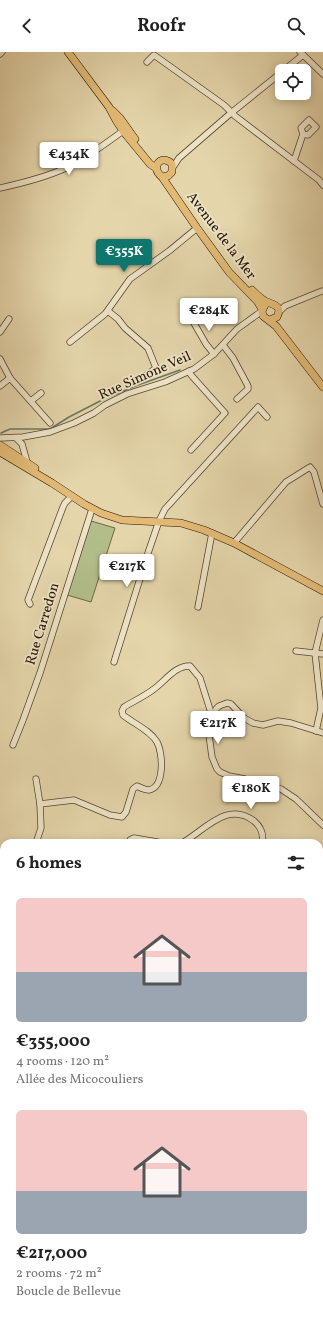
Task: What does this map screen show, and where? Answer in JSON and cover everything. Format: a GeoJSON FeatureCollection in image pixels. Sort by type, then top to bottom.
{"type":"FeatureCollection","features":[{"type":"Feature","properties":{"kind":"main road"},"geometry":{"type":"LineString","coordinates":[[68,52],[124,131],[150,164],[156,168],[162,177],[170,175],[173,167],[168,161],[160,161],[151,158],[120,118],[108,107]]}},
{"type":"Feature","properties":{"kind":"main road"},"geometry":{"type":"LineString","coordinates":[[156,168],[160,161]]}},
{"type":"Feature","properties":{"kind":"main road","name":"Avenue de la Mer"},"geometry":{"type":"LineString","coordinates":[[170,175],[172,184],[183,204],[226,264],[242,283],[274,311],[280,324],[323,387]]}},
{"type":"Feature","properties":{"kind":"main road","name":"Avenue de la Mer"},"geometry":{"type":"LineString","coordinates":[[162,177],[229,272],[257,301],[265,318],[274,311]]}},
{"type":"Feature","properties":{"kind":"main road"},"geometry":{"type":"LineString","coordinates":[[262,310],[266,304],[274,311]]}},
{"type":"Feature","properties":{"kind":"main road"},"geometry":{"type":"LineString","coordinates":[[0,445],[27,462],[69,495],[92,509],[122,520],[181,523],[212,533],[234,543],[322,591]]}},
{"type":"Feature","properties":{"kind":"main road"},"geometry":{"type":"LineString","coordinates":[[0,452],[36,475],[52,483]]}},
{"type":"Feature","properties":{"kind":"street"},"geometry":{"type":"LineString","coordinates":[[148,62],[154,54],[294,161],[321,178],[323,185]]}},
{"type":"Feature","properties":{"kind":"street"},"geometry":{"type":"LineString","coordinates":[[290,64],[301,54],[323,74]]}},
{"type":"Feature","properties":{"kind":"street"},"geometry":{"type":"LineString","coordinates":[[173,167],[179,158],[275,77]]}},
{"type":"Feature","properties":{"kind":"street"},"geometry":{"type":"LineString","coordinates":[[0,188],[54,173],[70,166],[97,150],[124,131]]}},
{"type":"Feature","properties":{"kind":"street"},"geometry":{"type":"LineString","coordinates":[[294,161],[303,134]]}},
{"type":"Feature","properties":{"kind":"street"},"geometry":{"type":"LineString","coordinates":[[168,161],[179,158]]}},
{"type":"Feature","properties":{"kind":"street"},"geometry":{"type":"LineString","coordinates":[[70,342],[108,311],[130,279],[169,251],[197,228]]}},
{"type":"Feature","properties":{"kind":"street"},"geometry":{"type":"LineString","coordinates":[[274,311],[322,291]]}},
{"type":"Feature","properties":{"kind":"street","name":"Rue Simone Veil"},"geometry":{"type":"LineString","coordinates":[[0,438],[41,435],[50,432],[74,423],[94,413],[105,404],[127,394],[165,382],[189,371],[214,354],[237,330],[262,310]]}},
{"type":"Feature","properties":{"kind":"street"},"geometry":{"type":"LineString","coordinates":[[108,311],[118,319],[124,328],[148,348],[156,368],[144,376]]}},
{"type":"Feature","properties":{"kind":"street"},"geometry":{"type":"LineString","coordinates":[[191,318],[206,344],[214,354]]}},
{"type":"Feature","properties":{"kind":"street"},"geometry":{"type":"LineString","coordinates":[[0,332],[9,319]]}},
{"type":"Feature","properties":{"kind":"street"},"geometry":{"type":"LineString","coordinates":[[223,345],[233,358],[248,386],[248,389],[237,399]]}},
{"type":"Feature","properties":{"kind":"street"},"geometry":{"type":"LineString","coordinates":[[0,359],[10,378],[50,423]]}},
{"type":"Feature","properties":{"kind":"street"},"geometry":{"type":"LineString","coordinates":[[189,371],[225,413],[191,450]]}},
{"type":"Feature","properties":{"kind":"street"},"geometry":{"type":"LineString","coordinates":[[0,386],[10,378]]}},
{"type":"Feature","properties":{"kind":"street"},"geometry":{"type":"LineString","coordinates":[[31,401],[41,393]]}},
{"type":"Feature","properties":{"kind":"street"},"geometry":{"type":"LineString","coordinates":[[114,662],[159,521],[165,509],[258,407],[267,417]]}},
{"type":"Feature","properties":{"kind":"street"},"geometry":{"type":"LineString","coordinates":[[16,438],[22,444],[27,462]]}},
{"type":"Feature","properties":{"kind":"street"},"geometry":{"type":"LineString","coordinates":[[234,543],[286,482],[310,467],[314,472],[321,491],[323,504]]}},
{"type":"Feature","properties":{"kind":"street"},"geometry":{"type":"LineString","coordinates":[[30,604],[28,600],[65,503],[65,499],[69,495]]}},
{"type":"Feature","properties":{"kind":"street","name":"Rue Carredon"},"geometry":{"type":"LineString","coordinates":[[13,745],[40,673],[92,509]]}},
{"type":"Feature","properties":{"kind":"street"},"geometry":{"type":"LineString","coordinates":[[198,607],[212,533]]}},
{"type":"Feature","properties":{"kind":"street"},"geometry":{"type":"LineString","coordinates":[[316,731],[321,708],[315,653],[323,620]]}},
{"type":"Feature","properties":{"kind":"street"},"geometry":{"type":"LineString","coordinates":[[296,651],[323,654]]}},
{"type":"Feature","properties":{"kind":"street"},"geometry":{"type":"LineString","coordinates":[[40,804],[74,800],[110,815],[122,817],[126,812],[133,789],[137,786],[147,790],[152,789],[161,774],[161,753],[158,744],[153,737],[124,715],[122,711],[124,707],[154,689],[180,668],[190,666],[200,678],[212,716]]}},
{"type":"Feature","properties":{"kind":"street"},"geometry":{"type":"LineString","coordinates":[[323,733],[291,723],[278,721],[263,725],[253,723],[244,718],[231,704],[227,703],[219,706],[212,716],[209,735],[212,757],[217,769],[220,772],[229,776],[281,789],[296,800],[323,825]]}},
{"type":"Feature","properties":{"kind":"street"},"geometry":{"type":"LineString","coordinates":[[36,780],[40,804],[41,828],[37,839]]}},
{"type":"Feature","properties":{"kind":"street"},"geometry":{"type":"LineString","coordinates":[[188,839],[225,814],[236,814],[252,820],[260,826],[263,839]]}},
{"type":"Feature","properties":{"kind":"green space"},"geometry":{"type":"Polygon","coordinates":[[[91,521],[115,528],[91,602],[67,595],[91,521]]]}},
{"type":"Feature","properties":{"kind":"waterway"},"geometry":{"type":"LineString","coordinates":[[1,433],[10,429],[50,429],[69,417],[106,398],[180,370]]}}]}
